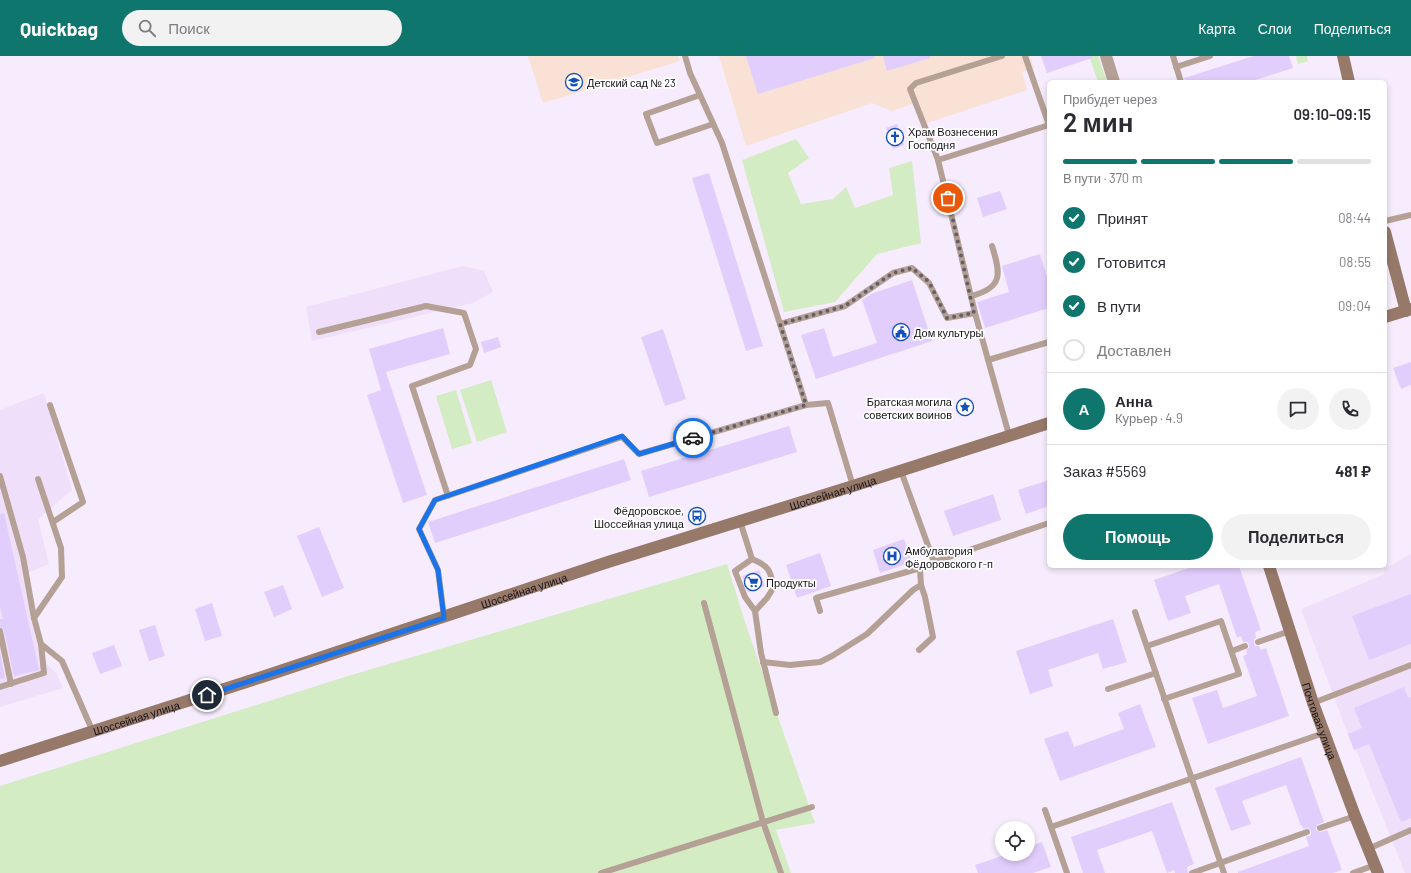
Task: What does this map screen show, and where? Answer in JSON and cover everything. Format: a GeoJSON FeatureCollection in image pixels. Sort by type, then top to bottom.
{"type":"FeatureCollection","features":[{"type":"Feature","properties":{"kind":"main road"},"geometry":{"type":"LineString","coordinates":[[1343,56],[1349,80]]}},
{"type":"Feature","properties":{"kind":"main road"},"geometry":{"type":"LineString","coordinates":[[1387,239],[1408,310],[1387,316]]}},
{"type":"Feature","properties":{"kind":"main road","name":"Шоссейная улица"},"geometry":{"type":"LineString","coordinates":[[0,761],[444,618],[608,562],[901,471],[1047,424]]}},
{"type":"Feature","properties":{"kind":"main road","name":"Почтовая улица"},"geometry":{"type":"LineString","coordinates":[[1270,568],[1313,703],[1376,869]]}},
{"type":"Feature","properties":{"kind":"street"},"geometry":{"type":"LineString","coordinates":[[1106,56],[1113,80]]}},
{"type":"Feature","properties":{"kind":"lane"},"geometry":{"type":"LineString","coordinates":[[685,56],[690,73],[722,143],[806,405]]}},
{"type":"Feature","properties":{"kind":"lane"},"geometry":{"type":"LineString","coordinates":[[1002,56],[916,83],[910,88],[938,160],[974,313],[1009,435]]}},
{"type":"Feature","properties":{"kind":"lane"},"geometry":{"type":"LineString","coordinates":[[1025,56],[1047,119]]}},
{"type":"Feature","properties":{"kind":"lane"},"geometry":{"type":"LineString","coordinates":[[1173,56],[1179,80]]}},
{"type":"Feature","properties":{"kind":"lane"},"geometry":{"type":"LineString","coordinates":[[1176,67],[1210,56]]}},
{"type":"Feature","properties":{"kind":"lane"},"geometry":{"type":"LineString","coordinates":[[700,95],[646,114],[657,143],[713,124]]}},
{"type":"Feature","properties":{"kind":"lane"},"geometry":{"type":"LineString","coordinates":[[938,160],[1047,126]]}},
{"type":"Feature","properties":{"kind":"lane"},"geometry":{"type":"LineString","coordinates":[[1387,221],[1411,215]]}},
{"type":"Feature","properties":{"kind":"lane"},"geometry":{"type":"LineString","coordinates":[[971,296],[985,293],[994,286],[998,276],[998,264],[992,246]]}},
{"type":"Feature","properties":{"kind":"lane"},"geometry":{"type":"LineString","coordinates":[[780,324],[845,306],[893,273],[912,268],[929,282],[947,318],[974,313]]}},
{"type":"Feature","properties":{"kind":"lane"},"geometry":{"type":"LineString","coordinates":[[319,332],[426,306],[464,313],[476,349],[470,366],[412,386],[448,496]]}},
{"type":"Feature","properties":{"kind":"lane"},"geometry":{"type":"LineString","coordinates":[[988,360],[1047,343]]}},
{"type":"Feature","properties":{"kind":"lane"},"geometry":{"type":"LineString","coordinates":[[444,618],[438,570],[419,529],[435,500],[622,436],[639,454],[806,405],[828,403],[853,486]]}},
{"type":"Feature","properties":{"kind":"lane"},"geometry":{"type":"LineString","coordinates":[[50,405],[83,502],[53,522]]}},
{"type":"Feature","properties":{"kind":"lane"},"geometry":{"type":"LineString","coordinates":[[901,471],[934,562]]}},
{"type":"Feature","properties":{"kind":"lane"},"geometry":{"type":"LineString","coordinates":[[0,476],[23,557],[34,618],[41,644],[44,673],[0,687]]}},
{"type":"Feature","properties":{"kind":"lane"},"geometry":{"type":"LineString","coordinates":[[34,618],[62,577],[61,548],[38,478]]}},
{"type":"Feature","properties":{"kind":"lane"},"geometry":{"type":"LineString","coordinates":[[740,521],[752,559],[764,564],[770,571],[774,587],[767,598],[755,611]]}},
{"type":"Feature","properties":{"kind":"lane"},"geometry":{"type":"LineString","coordinates":[[820,610],[816,598],[920,569],[934,562],[1047,524]]}},
{"type":"Feature","properties":{"kind":"lane"},"geometry":{"type":"LineString","coordinates":[[752,559],[735,571],[745,598],[755,611],[764,662],[776,713]]}},
{"type":"Feature","properties":{"kind":"lane"},"geometry":{"type":"LineString","coordinates":[[919,650],[932,637],[925,597],[921,585],[920,569]]}},
{"type":"Feature","properties":{"kind":"lane"},"geometry":{"type":"LineString","coordinates":[[764,662],[790,665],[820,662],[867,634],[913,590],[921,585]]}},
{"type":"Feature","properties":{"kind":"lane"},"geometry":{"type":"LineString","coordinates":[[704,603],[763,822],[781,873]]}},
{"type":"Feature","properties":{"kind":"lane"},"geometry":{"type":"LineString","coordinates":[[1135,612],[1224,873]]}},
{"type":"Feature","properties":{"kind":"lane"},"geometry":{"type":"LineString","coordinates":[[1147,646],[1221,621],[1232,651],[1239,674],[1164,699]]}},
{"type":"Feature","properties":{"kind":"lane"},"geometry":{"type":"LineString","coordinates":[[0,631],[11,684]]}},
{"type":"Feature","properties":{"kind":"lane"},"geometry":{"type":"LineString","coordinates":[[1258,642],[1290,631]]}},
{"type":"Feature","properties":{"kind":"lane"},"geometry":{"type":"LineString","coordinates":[[41,644],[62,661],[92,732]]}},
{"type":"Feature","properties":{"kind":"lane"},"geometry":{"type":"LineString","coordinates":[[1232,651],[1245,646]]}},
{"type":"Feature","properties":{"kind":"lane"},"geometry":{"type":"LineString","coordinates":[[1313,703],[1411,665]]}},
{"type":"Feature","properties":{"kind":"lane"},"geometry":{"type":"LineString","coordinates":[[1108,689],[1156,673]]}},
{"type":"Feature","properties":{"kind":"lane"},"geometry":{"type":"LineString","coordinates":[[1051,826],[1324,733]]}},
{"type":"Feature","properties":{"kind":"lane"},"geometry":{"type":"LineString","coordinates":[[601,873],[812,807]]}},
{"type":"Feature","properties":{"kind":"lane"},"geometry":{"type":"LineString","coordinates":[[1045,810],[1067,873]]}},
{"type":"Feature","properties":{"kind":"lane"},"geometry":{"type":"LineString","coordinates":[[1320,828],[1355,816]]}},
{"type":"Feature","properties":{"kind":"lane"},"geometry":{"type":"LineString","coordinates":[[1368,849],[1411,830]]}},
{"type":"Feature","properties":{"kind":"lane"},"geometry":{"type":"LineString","coordinates":[[1192,873],[1307,832]]}},
{"type":"Feature","properties":{"kind":"lane"},"geometry":{"type":"LineString","coordinates":[[1352,873],[1376,869]]}},
{"type":"Feature","properties":{"kind":"shaded area","name":"Детский сад № 23"},"geometry":{"type":"Polygon","coordinates":[[[528,56],[678,56],[680,61],[543,103],[528,56]]]}},
{"type":"Feature","properties":{"kind":"shaded area"},"geometry":{"type":"Polygon","coordinates":[[[719,56],[1030,56],[1034,68],[1022,72],[1027,90],[927,123],[918,102],[892,111],[872,103],[746,146],[719,56]]]}},
{"type":"Feature","properties":{"kind":"shaded area"},"geometry":{"type":"Polygon","coordinates":[[[463,266],[484,271],[493,292],[473,303],[312,341],[306,307],[463,266]]]}},
{"type":"Feature","properties":{"kind":"shaded area"},"geometry":{"type":"Polygon","coordinates":[[[44,393],[72,490],[38,519],[49,564],[28,573],[44,662],[56,673],[63,688],[0,707],[0,410],[44,393]]]}},
{"type":"Feature","properties":{"kind":"shaded area"},"geometry":{"type":"Polygon","coordinates":[[[1411,554],[1411,873],[1405,873],[1356,750],[1354,750],[1301,609],[1385,574],[1384,569],[1411,554]]]}},
{"type":"Feature","properties":{"kind":"green space"},"geometry":{"type":"Polygon","coordinates":[[[1089,56],[1098,56],[1106,80],[1097,80],[1089,56]]]}},
{"type":"Feature","properties":{"kind":"green space"},"geometry":{"type":"Polygon","coordinates":[[[1296,56],[1307,56],[1308,61],[1298,64],[1296,56]]]}},
{"type":"Feature","properties":{"kind":"green space"},"geometry":{"type":"Polygon","coordinates":[[[796,139],[809,158],[788,173],[801,204],[833,199],[846,187],[855,208],[893,195],[889,168],[912,161],[921,243],[877,254],[835,302],[784,312],[742,160],[796,139]]]}},
{"type":"Feature","properties":{"kind":"green space"},"geometry":{"type":"Polygon","coordinates":[[[491,380],[507,432],[477,442],[460,390],[491,380]]]}},
{"type":"Feature","properties":{"kind":"green space"},"geometry":{"type":"Polygon","coordinates":[[[456,390],[472,443],[452,449],[436,396],[456,390]]]}},
{"type":"Feature","properties":{"kind":"green space"},"geometry":{"type":"Polygon","coordinates":[[[727,564],[746,625],[815,823],[776,830],[791,873],[0,873],[0,786],[348,676],[727,564]]]}},
{"type":"Feature","properties":{"kind":"building"},"geometry":{"type":"Polygon","coordinates":[[[746,56],[874,56],[875,58],[758,94],[746,56]]]}},
{"type":"Feature","properties":{"kind":"building"},"geometry":{"type":"Polygon","coordinates":[[[883,56],[930,56],[930,58],[887,71],[883,56]]]}},
{"type":"Feature","properties":{"kind":"building"},"geometry":{"type":"Polygon","coordinates":[[[1041,56],[1092,56],[1092,58],[1047,73],[1041,56]]]}},
{"type":"Feature","properties":{"kind":"building"},"geometry":{"type":"Polygon","coordinates":[[[1254,56],[1289,56],[1293,68],[1255,80],[1184,80],[1184,78],[1254,56]]]}},
{"type":"Feature","properties":{"kind":"building"},"geometry":{"type":"Polygon","coordinates":[[[897,124],[904,145],[893,149],[886,128],[897,124]]]}},
{"type":"Feature","properties":{"kind":"building"},"geometry":{"type":"Polygon","coordinates":[[[709,173],[763,346],[746,351],[692,178],[709,173]]]}},
{"type":"Feature","properties":{"kind":"building"},"geometry":{"type":"Polygon","coordinates":[[[1000,191],[1007,209],[983,217],[977,198],[1000,191]]]}},
{"type":"Feature","properties":{"kind":"building"},"geometry":{"type":"Polygon","coordinates":[[[1040,254],[1047,277],[1047,309],[985,328],[977,302],[1009,292],[1002,266],[1040,254]]]}},
{"type":"Feature","properties":{"kind":"building","name":"Дом культуры"},"geometry":{"type":"Polygon","coordinates":[[[912,280],[932,341],[816,379],[801,335],[824,328],[833,357],[877,343],[862,300],[871,294],[912,280]]]}},
{"type":"Feature","properties":{"kind":"building"},"geometry":{"type":"Polygon","coordinates":[[[443,328],[450,354],[386,372],[427,495],[403,503],[367,395],[381,390],[369,349],[443,328]]]}},
{"type":"Feature","properties":{"kind":"building"},"geometry":{"type":"Polygon","coordinates":[[[663,329],[686,399],[665,406],[641,337],[663,329]]]}},
{"type":"Feature","properties":{"kind":"building"},"geometry":{"type":"Polygon","coordinates":[[[498,337],[501,347],[484,353],[481,342],[498,337]]]}},
{"type":"Feature","properties":{"kind":"building"},"geometry":{"type":"Polygon","coordinates":[[[1411,362],[1411,385],[1401,389],[1393,368],[1411,362]]]}},
{"type":"Feature","properties":{"kind":"building"},"geometry":{"type":"Polygon","coordinates":[[[789,426],[797,452],[649,497],[641,471],[789,426]]]}},
{"type":"Feature","properties":{"kind":"building"},"geometry":{"type":"Polygon","coordinates":[[[624,459],[631,480],[435,543],[428,522],[624,459]]]}},
{"type":"Feature","properties":{"kind":"building"},"geometry":{"type":"Polygon","coordinates":[[[1047,481],[1047,507],[1026,514],[1018,490],[1047,481]]]}},
{"type":"Feature","properties":{"kind":"building"},"geometry":{"type":"Polygon","coordinates":[[[993,494],[1001,520],[953,536],[944,511],[993,494]]]}},
{"type":"Feature","properties":{"kind":"building"},"geometry":{"type":"Polygon","coordinates":[[[4,513],[39,670],[14,676],[4,630],[0,627],[0,619],[3,619],[0,606],[0,514],[4,513]]]}},
{"type":"Feature","properties":{"kind":"building"},"geometry":{"type":"Polygon","coordinates":[[[319,527],[344,588],[322,597],[297,536],[319,527]]]}},
{"type":"Feature","properties":{"kind":"building","name":"Амбулатория Фёдоровского г-п"},"geometry":{"type":"Polygon","coordinates":[[[904,539],[912,562],[880,573],[873,550],[904,539]]]}},
{"type":"Feature","properties":{"kind":"building"},"geometry":{"type":"Polygon","coordinates":[[[820,553],[831,586],[797,598],[786,565],[820,553]]]}},
{"type":"Feature","properties":{"kind":"building"},"geometry":{"type":"Polygon","coordinates":[[[1189,568],[1240,568],[1261,630],[1255,632],[1256,638],[1254,639],[1254,643],[1255,646],[1259,646],[1261,650],[1266,648],[1289,716],[1208,744],[1192,698],[1217,690],[1223,708],[1257,696],[1243,656],[1247,654],[1246,650],[1249,648],[1249,645],[1248,642],[1243,642],[1241,636],[1237,638],[1219,584],[1185,596],[1191,613],[1168,621],[1154,580],[1189,568]]]}},
{"type":"Feature","properties":{"kind":"building","name":"Продукты"},"geometry":{"type":"Polygon","coordinates":[[[759,570],[765,586],[748,592],[742,576],[759,570]]]}},
{"type":"Feature","properties":{"kind":"building"},"geometry":{"type":"Polygon","coordinates":[[[283,585],[292,609],[274,617],[264,592],[283,585]]]}},
{"type":"Feature","properties":{"kind":"building"},"geometry":{"type":"Polygon","coordinates":[[[1411,594],[1411,644],[1369,660],[1352,616],[1411,594]]]}},
{"type":"Feature","properties":{"kind":"building"},"geometry":{"type":"Polygon","coordinates":[[[212,603],[222,636],[205,641],[195,609],[212,603]]]}},
{"type":"Feature","properties":{"kind":"building"},"geometry":{"type":"Polygon","coordinates":[[[1113,619],[1127,662],[1103,669],[1098,653],[1048,670],[1053,686],[1030,694],[1016,651],[1113,619]]]}},
{"type":"Feature","properties":{"kind":"building"},"geometry":{"type":"Polygon","coordinates":[[[155,625],[165,656],[149,661],[139,630],[155,625]]]}},
{"type":"Feature","properties":{"kind":"building"},"geometry":{"type":"Polygon","coordinates":[[[114,645],[122,666],[100,674],[92,653],[114,645]]]}},
{"type":"Feature","properties":{"kind":"building"},"geometry":{"type":"Polygon","coordinates":[[[0,653],[5,678],[0,679],[0,653]]]}},
{"type":"Feature","properties":{"kind":"building"},"geometry":{"type":"Polygon","coordinates":[[[1404,687],[1408,698],[1411,697],[1411,818],[1401,822],[1369,744],[1354,750],[1348,734],[1362,728],[1354,708],[1404,687]]]}},
{"type":"Feature","properties":{"kind":"building"},"geometry":{"type":"Polygon","coordinates":[[[1140,704],[1156,747],[1060,781],[1044,739],[1068,731],[1074,747],[1124,729],[1118,713],[1140,704]]]}},
{"type":"Feature","properties":{"kind":"building"},"geometry":{"type":"Polygon","coordinates":[[[1301,757],[1324,822],[1317,825],[1316,830],[1320,832],[1327,830],[1342,870],[1333,873],[1238,873],[1309,846],[1306,837],[1311,835],[1311,831],[1308,828],[1303,829],[1302,825],[1301,826],[1286,785],[1242,801],[1251,824],[1231,831],[1215,788],[1301,757]]]}},
{"type":"Feature","properties":{"kind":"building"},"geometry":{"type":"Polygon","coordinates":[[[1172,802],[1194,864],[1187,867],[1188,873],[1175,873],[1174,870],[1167,873],[1152,831],[1097,850],[1105,873],[1083,873],[1071,837],[1172,802]]]}},
{"type":"Feature","properties":{"kind":"building"},"geometry":{"type":"Polygon","coordinates":[[[1042,842],[1051,867],[1033,873],[978,873],[975,865],[995,858],[995,861],[1035,861],[1035,844],[1042,842]]]}},
{"type":"Feature","properties":{"kind":"way so far"},"geometry":{"type":"LineString","coordinates":[[693,438],[806,405],[780,324],[845,306],[893,273],[912,268],[929,282],[947,318],[974,313],[948,198]]}},
{"type":"Feature","properties":{"kind":"place","name":"Детский сад № 23"},"geometry":{"type":"Point","coordinates":[574,82]}},
{"type":"Feature","properties":{"kind":"place","name":"Храм Вознесения Господня"},"geometry":{"type":"Point","coordinates":[895,137]}},
{"type":"Feature","properties":{"kind":"place","name":"Дом культуры"},"geometry":{"type":"Point","coordinates":[901,332]}},
{"type":"Feature","properties":{"kind":"place","name":"Братская могила советских воинов"},"geometry":{"type":"Point","coordinates":[965,407]}},
{"type":"Feature","properties":{"kind":"place","name":"Фёдоровское, Шоссейная улица"},"geometry":{"type":"Point","coordinates":[697,516]}},
{"type":"Feature","properties":{"kind":"place","name":"Амбулатория Фёдоровского г-п"},"geometry":{"type":"Point","coordinates":[892,556]}},
{"type":"Feature","properties":{"kind":"place","name":"Продукты"},"geometry":{"type":"Point","coordinates":[753,582]}},
{"type":"Feature","properties":{"kind":"route"},"geometry":{"type":"LineString","coordinates":[[207,695],[444,618],[438,570],[419,529],[435,500],[622,436],[639,454],[693,438]]}}]}
